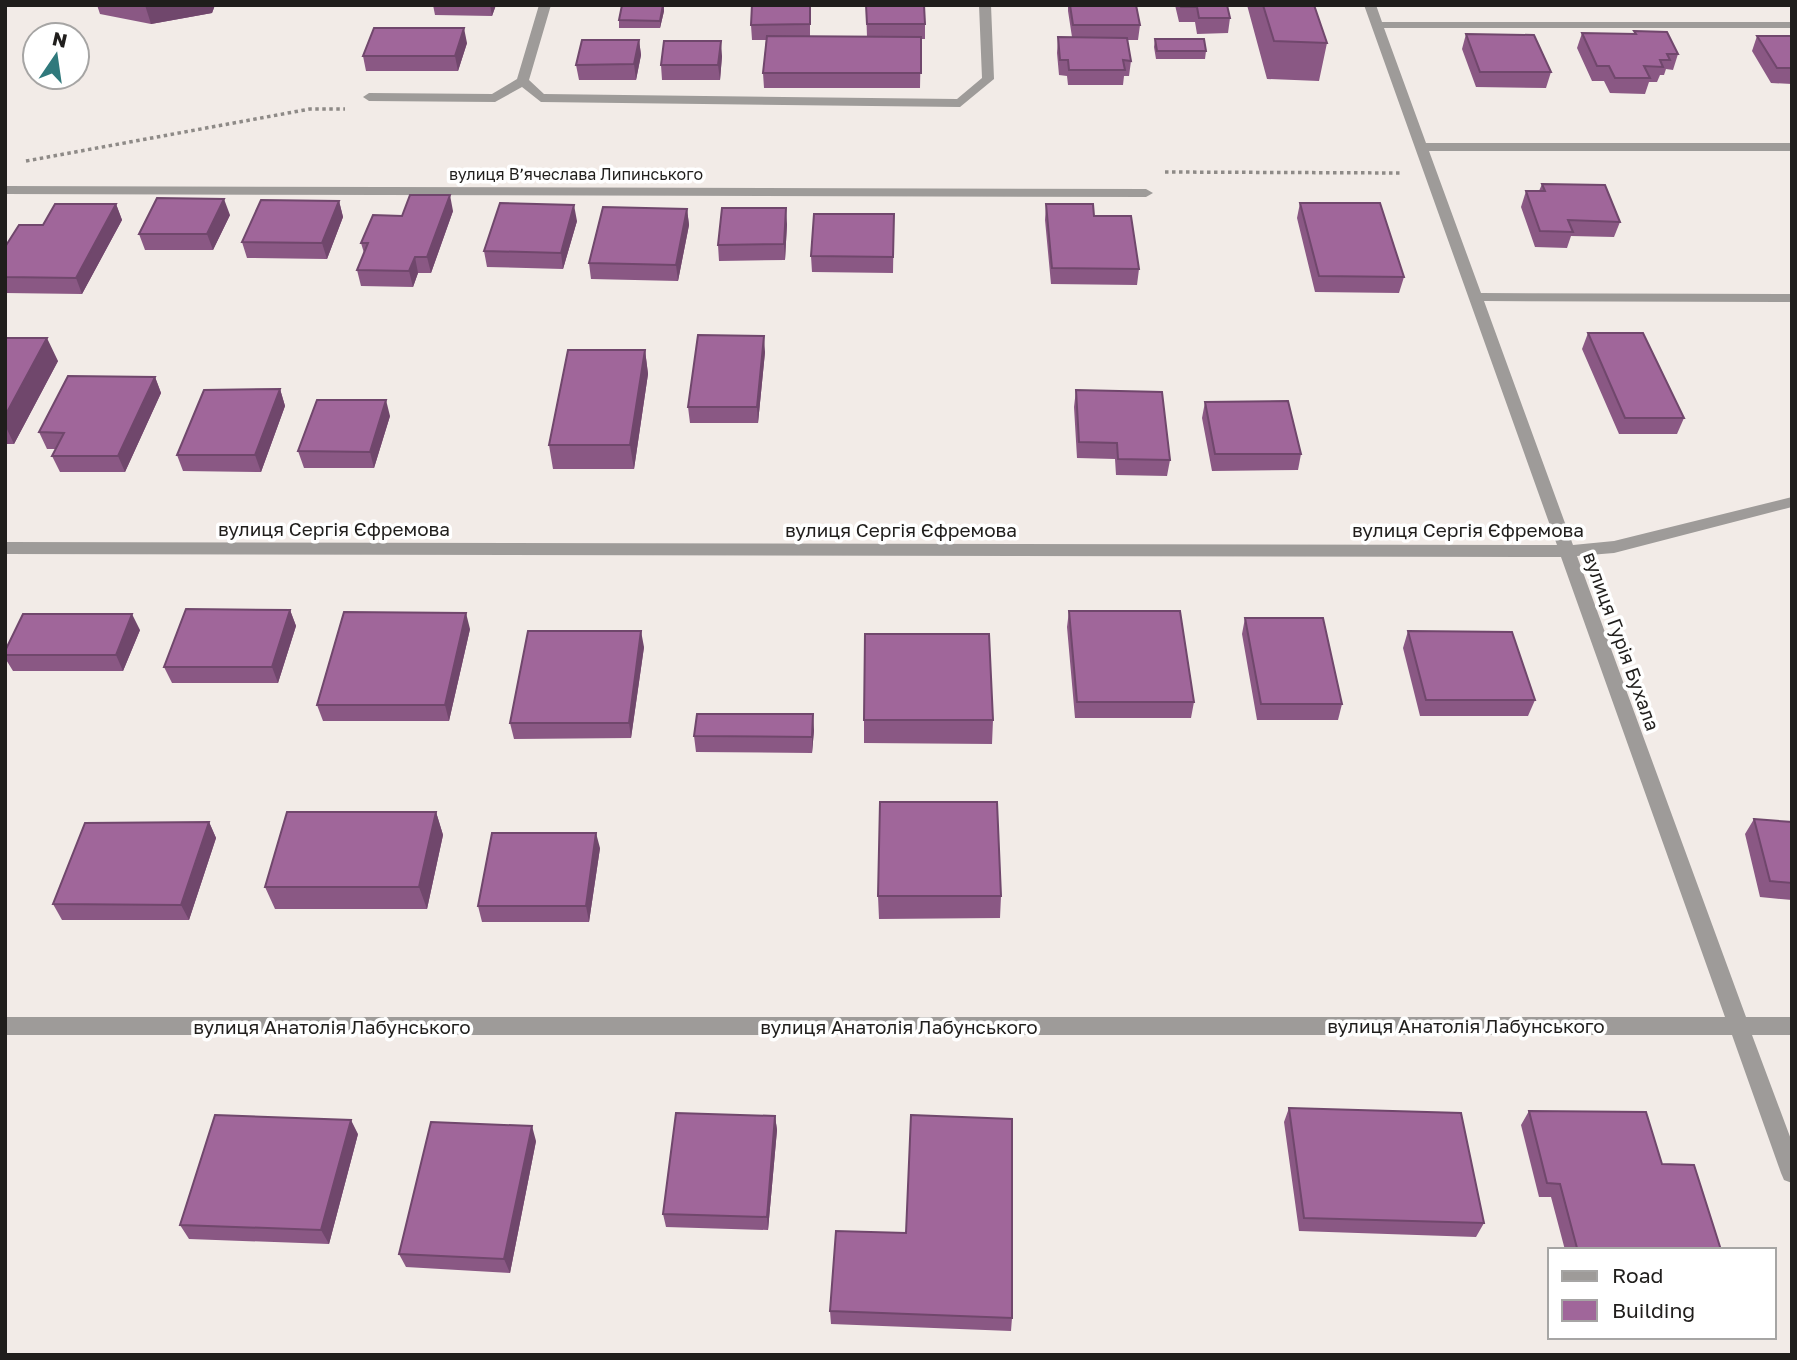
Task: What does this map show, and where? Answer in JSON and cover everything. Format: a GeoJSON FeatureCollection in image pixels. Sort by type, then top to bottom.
{"type":"FeatureCollection","features":[{"type":"Feature","properties":{"kind":"street"},"geometry":{"type":"LineString","coordinates":[[369,97],[495,98],[523,81],[545,5]]}},
{"type":"Feature","properties":{"kind":"street"},"geometry":{"type":"LineString","coordinates":[[523,81],[541,98],[960,103],[988,79],[985,5]]}},
{"type":"Feature","properties":{"kind":"street","name":"вулиця Гурія Бухала"},"geometry":{"type":"LineString","coordinates":[[1370,5],[1792,1173]]}},
{"type":"Feature","properties":{"kind":"street"},"geometry":{"type":"LineString","coordinates":[[1378,24],[1792,25]]}},
{"type":"Feature","properties":{"kind":"street"},"geometry":{"type":"LineString","coordinates":[[1423,147],[1792,147]]}},
{"type":"Feature","properties":{"kind":"street","name":"вулиця Вʼячеслава Липинського"},"geometry":{"type":"LineString","coordinates":[[5,190],[1146,193]]}},
{"type":"Feature","properties":{"kind":"street"},"geometry":{"type":"LineString","coordinates":[[1477,297],[1792,298]]}},
{"type":"Feature","properties":{"kind":"street","name":"вулиця Сергія Єфремова"},"geometry":{"type":"LineString","coordinates":[[5,548],[1568,551],[1614,547],[1792,502]]}},
{"type":"Feature","properties":{"kind":"street","name":"вулиця Анатолія Лабунського"},"geometry":{"type":"LineString","coordinates":[[5,1026],[1792,1026]]}},
{"type":"Feature","properties":{"kind":"building"},"geometry":{"type":"Polygon","coordinates":[[[622,5],[663,5],[660,21],[619,20],[622,5]]]}},
{"type":"Feature","properties":{"kind":"building"},"geometry":{"type":"Polygon","coordinates":[[[752,5],[810,5],[810,24],[751,25],[752,5]]]}},
{"type":"Feature","properties":{"kind":"building"},"geometry":{"type":"Polygon","coordinates":[[[866,5],[924,5],[925,24],[867,24],[866,5]]]}},
{"type":"Feature","properties":{"kind":"building"},"geometry":{"type":"Polygon","coordinates":[[[1070,5],[1136,5],[1140,25],[1073,25],[1070,5]]]}},
{"type":"Feature","properties":{"kind":"building"},"geometry":{"type":"Polygon","coordinates":[[[1180,5],[1227,5],[1230,18],[1199,18],[1197,7],[1180,5]]]}},
{"type":"Feature","properties":{"kind":"building"},"geometry":{"type":"Polygon","coordinates":[[[1263,5],[1314,5],[1327,43],[1274,41],[1263,5]]]}},
{"type":"Feature","properties":{"kind":"building"},"geometry":{"type":"Polygon","coordinates":[[[374,28],[464,28],[455,56],[363,56],[374,28]]]}},
{"type":"Feature","properties":{"kind":"building"},"geometry":{"type":"Polygon","coordinates":[[[1634,31],[1667,32],[1678,54],[1667,54],[1670,60],[1660,60],[1663,67],[1644,66],[1650,78],[1615,78],[1609,66],[1597,66],[1582,33],[1636,34],[1634,31]]]}},
{"type":"Feature","properties":{"kind":"building"},"geometry":{"type":"Polygon","coordinates":[[[1466,34],[1534,35],[1551,72],[1480,72],[1466,34]]]}},
{"type":"Feature","properties":{"kind":"building"},"geometry":{"type":"Polygon","coordinates":[[[767,36],[921,37],[921,73],[763,73],[767,36]]]}},
{"type":"Feature","properties":{"kind":"building"},"geometry":{"type":"Polygon","coordinates":[[[1757,36],[1792,36],[1792,68],[1777,68],[1757,36]]]}},
{"type":"Feature","properties":{"kind":"building"},"geometry":{"type":"Polygon","coordinates":[[[1058,37],[1127,38],[1131,61],[1123,60],[1125,70],[1069,70],[1068,60],[1060,60],[1058,37]]]}},
{"type":"Feature","properties":{"kind":"building"},"geometry":{"type":"Polygon","coordinates":[[[1155,39],[1204,39],[1206,51],[1157,51],[1155,39]]]}},
{"type":"Feature","properties":{"kind":"building"},"geometry":{"type":"Polygon","coordinates":[[[582,40],[639,40],[634,64],[576,65],[582,40]]]}},
{"type":"Feature","properties":{"kind":"building"},"geometry":{"type":"Polygon","coordinates":[[[664,41],[721,41],[718,65],[661,65],[664,41]]]}},
{"type":"Feature","properties":{"kind":"building"},"geometry":{"type":"Polygon","coordinates":[[[1542,184],[1605,185],[1620,222],[1568,220],[1573,232],[1540,231],[1526,191],[1545,191],[1542,184]]]}},
{"type":"Feature","properties":{"kind":"building"},"geometry":{"type":"Polygon","coordinates":[[[410,195],[450,195],[427,257],[415,257],[409,271],[357,270],[368,243],[361,243],[373,215],[402,216],[410,195]]]}},
{"type":"Feature","properties":{"kind":"building"},"geometry":{"type":"Polygon","coordinates":[[[157,198],[224,199],[207,234],[139,234],[157,198]]]}},
{"type":"Feature","properties":{"kind":"building"},"geometry":{"type":"Polygon","coordinates":[[[261,200],[339,201],[322,243],[242,242],[261,200]]]}},
{"type":"Feature","properties":{"kind":"building"},"geometry":{"type":"Polygon","coordinates":[[[500,203],[574,205],[561,253],[484,251],[500,203]]]}},
{"type":"Feature","properties":{"kind":"building"},"geometry":{"type":"Polygon","coordinates":[[[1300,203],[1380,203],[1404,277],[1319,276],[1300,203]]]}},
{"type":"Feature","properties":{"kind":"building"},"geometry":{"type":"Polygon","coordinates":[[[55,204],[116,204],[76,278],[5,277],[5,247],[19,225],[43,225],[55,204]]]}},
{"type":"Feature","properties":{"kind":"building"},"geometry":{"type":"Polygon","coordinates":[[[1046,204],[1093,204],[1094,216],[1131,216],[1139,269],[1052,268],[1046,204]]]}},
{"type":"Feature","properties":{"kind":"building"},"geometry":{"type":"Polygon","coordinates":[[[603,207],[687,209],[676,265],[589,263],[603,207]]]}},
{"type":"Feature","properties":{"kind":"building"},"geometry":{"type":"Polygon","coordinates":[[[722,208],[786,208],[784,244],[718,245],[722,208]]]}},
{"type":"Feature","properties":{"kind":"building"},"geometry":{"type":"Polygon","coordinates":[[[814,214],[894,214],[893,257],[811,256],[814,214]]]}},
{"type":"Feature","properties":{"kind":"building"},"geometry":{"type":"Polygon","coordinates":[[[1588,333],[1643,333],[1684,418],[1625,418],[1588,333]]]}},
{"type":"Feature","properties":{"kind":"building"},"geometry":{"type":"Polygon","coordinates":[[[698,335],[764,336],[757,407],[688,407],[698,335]]]}},
{"type":"Feature","properties":{"kind":"building"},"geometry":{"type":"Polygon","coordinates":[[[5,338],[47,338],[5,416],[5,338]]]}},
{"type":"Feature","properties":{"kind":"building"},"geometry":{"type":"Polygon","coordinates":[[[568,350],[645,350],[630,445],[549,445],[568,350]]]}},
{"type":"Feature","properties":{"kind":"building"},"geometry":{"type":"Polygon","coordinates":[[[68,376],[155,377],[118,456],[52,456],[64,433],[39,432],[68,376]]]}},
{"type":"Feature","properties":{"kind":"building"},"geometry":{"type":"Polygon","coordinates":[[[280,389],[255,455],[177,455],[204,390],[280,389]]]}},
{"type":"Feature","properties":{"kind":"building"},"geometry":{"type":"Polygon","coordinates":[[[1076,390],[1162,392],[1170,460],[1118,459],[1117,443],[1079,442],[1076,390]]]}},
{"type":"Feature","properties":{"kind":"building"},"geometry":{"type":"Polygon","coordinates":[[[317,400],[386,400],[370,452],[298,451],[317,400]]]}},
{"type":"Feature","properties":{"kind":"building"},"geometry":{"type":"Polygon","coordinates":[[[1288,401],[1301,454],[1215,454],[1205,402],[1288,401]]]}},
{"type":"Feature","properties":{"kind":"building"},"geometry":{"type":"Polygon","coordinates":[[[186,609],[290,610],[272,667],[164,667],[186,609]]]}},
{"type":"Feature","properties":{"kind":"building"},"geometry":{"type":"Polygon","coordinates":[[[1069,611],[1180,611],[1194,702],[1077,702],[1069,611]]]}},
{"type":"Feature","properties":{"kind":"building"},"geometry":{"type":"Polygon","coordinates":[[[344,612],[466,613],[445,705],[317,705],[344,612]]]}},
{"type":"Feature","properties":{"kind":"building"},"geometry":{"type":"Polygon","coordinates":[[[23,614],[132,614],[116,655],[5,655],[23,614]]]}},
{"type":"Feature","properties":{"kind":"building"},"geometry":{"type":"Polygon","coordinates":[[[1245,618],[1323,618],[1342,704],[1261,704],[1245,618]]]}},
{"type":"Feature","properties":{"kind":"building"},"geometry":{"type":"Polygon","coordinates":[[[528,631],[641,631],[629,723],[510,723],[528,631]]]}},
{"type":"Feature","properties":{"kind":"building"},"geometry":{"type":"Polygon","coordinates":[[[1408,631],[1512,632],[1535,700],[1426,700],[1408,631]]]}},
{"type":"Feature","properties":{"kind":"building"},"geometry":{"type":"Polygon","coordinates":[[[865,634],[989,634],[993,720],[864,720],[865,634]]]}},
{"type":"Feature","properties":{"kind":"building"},"geometry":{"type":"Polygon","coordinates":[[[697,714],[813,714],[812,737],[694,736],[697,714]]]}},
{"type":"Feature","properties":{"kind":"building"},"geometry":{"type":"Polygon","coordinates":[[[880,802],[997,802],[1001,896],[878,896],[880,802]]]}},
{"type":"Feature","properties":{"kind":"building"},"geometry":{"type":"Polygon","coordinates":[[[287,812],[436,812],[419,887],[265,887],[287,812]]]}},
{"type":"Feature","properties":{"kind":"building"},"geometry":{"type":"Polygon","coordinates":[[[1754,819],[1792,822],[1792,883],[1770,881],[1754,819]]]}},
{"type":"Feature","properties":{"kind":"building"},"geometry":{"type":"Polygon","coordinates":[[[209,822],[181,905],[53,904],[85,823],[209,822]]]}},
{"type":"Feature","properties":{"kind":"building"},"geometry":{"type":"Polygon","coordinates":[[[492,833],[596,833],[586,906],[478,906],[492,833]]]}},
{"type":"Feature","properties":{"kind":"building"},"geometry":{"type":"Polygon","coordinates":[[[1289,1108],[1461,1113],[1484,1223],[1304,1218],[1289,1108]]]}},
{"type":"Feature","properties":{"kind":"building"},"geometry":{"type":"Polygon","coordinates":[[[1529,1111],[1646,1112],[1662,1164],[1694,1165],[1720,1248],[1577,1248],[1560,1184],[1547,1183],[1529,1111]]]}},
{"type":"Feature","properties":{"kind":"building"},"geometry":{"type":"Polygon","coordinates":[[[676,1113],[775,1116],[767,1217],[663,1214],[676,1113]]]}},
{"type":"Feature","properties":{"kind":"building"},"geometry":{"type":"Polygon","coordinates":[[[215,1115],[351,1120],[321,1230],[180,1225],[215,1115]]]}},
{"type":"Feature","properties":{"kind":"building"},"geometry":{"type":"Polygon","coordinates":[[[911,1115],[1012,1119],[1012,1318],[830,1311],[836,1231],[906,1233],[911,1115]]]}},
{"type":"Feature","properties":{"kind":"building"},"geometry":{"type":"Polygon","coordinates":[[[431,1122],[532,1126],[504,1259],[399,1254],[431,1122]]]}}]}
